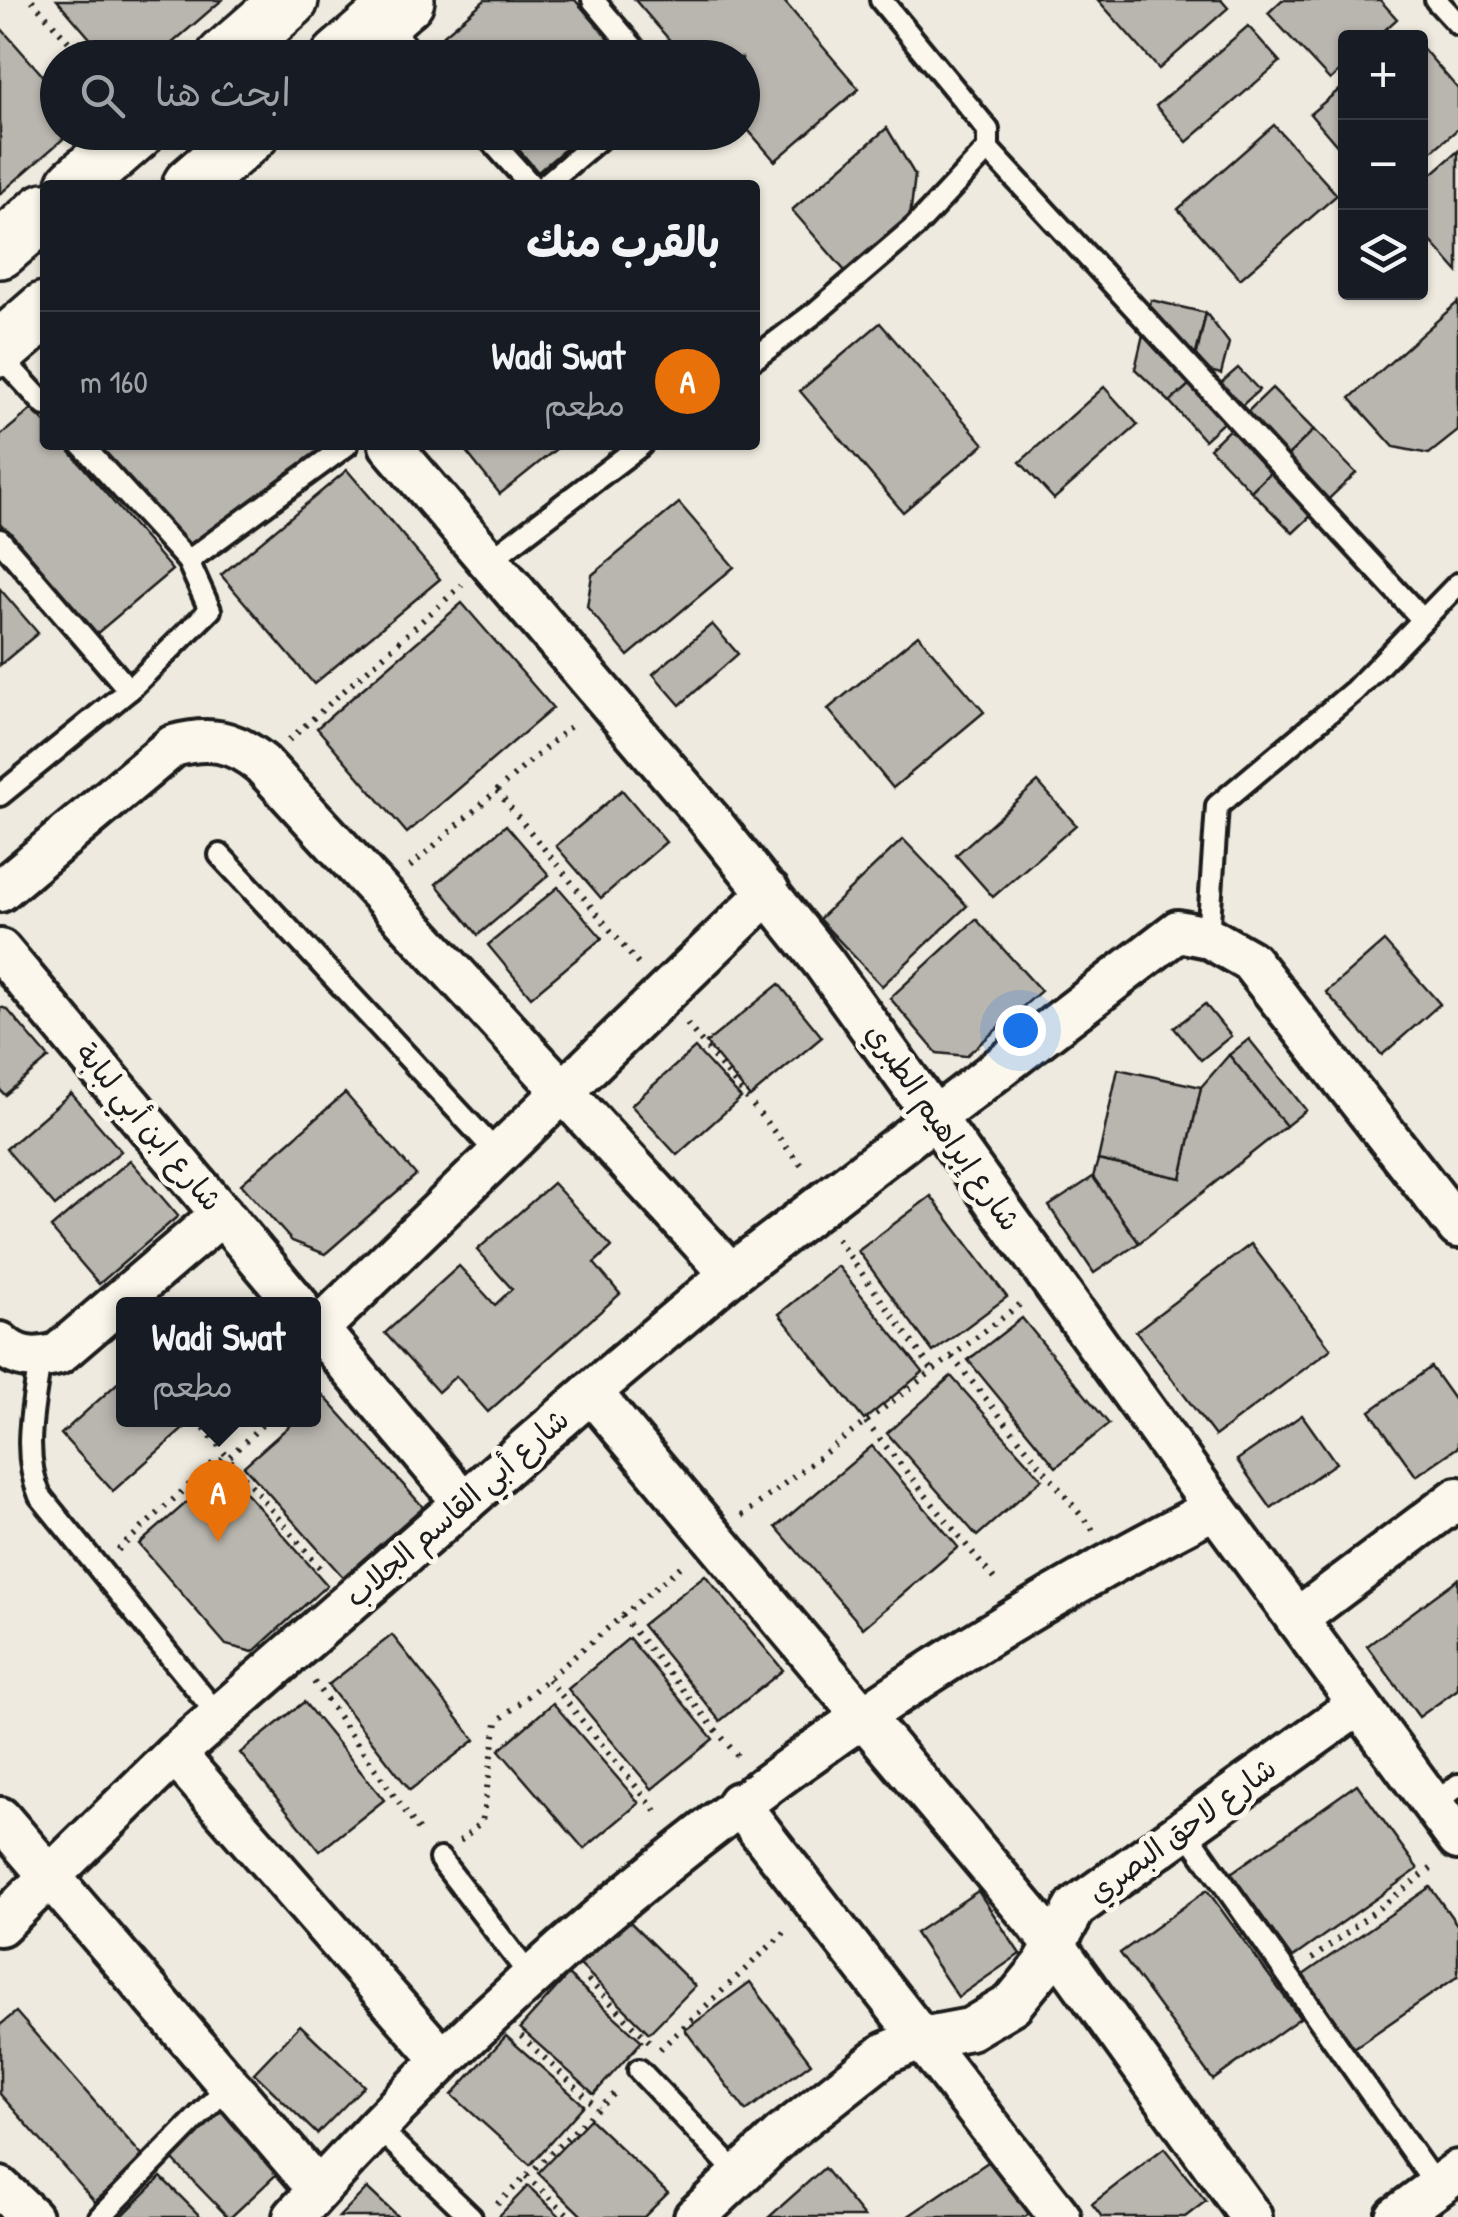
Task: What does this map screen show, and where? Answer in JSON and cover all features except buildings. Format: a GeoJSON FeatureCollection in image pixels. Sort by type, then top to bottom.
{"type":"FeatureCollection","features":[{"type":"Feature","properties":{"kind":"main road"},"geometry":{"type":"LineString","coordinates":[[244,40],[290,0]]}},
{"type":"Feature","properties":{"kind":"main road"},"geometry":{"type":"LineString","coordinates":[[374,40],[402,26]]}},
{"type":"Feature","properties":{"kind":"main road"},"geometry":{"type":"LineString","coordinates":[[82,180],[116,150]]}},
{"type":"Feature","properties":{"kind":"main road"},"geometry":{"type":"LineString","coordinates":[[196,180],[231,150]]}},
{"type":"Feature","properties":{"kind":"main road"},"geometry":{"type":"LineString","coordinates":[[0,250],[40,215]]}},
{"type":"Feature","properties":{"kind":"main road"},"geometry":{"type":"LineString","coordinates":[[0,352],[40,315]]}},
{"type":"Feature","properties":{"kind":"street"},"geometry":{"type":"LineString","coordinates":[[241,180],[248,150]]}},
{"type":"Feature","properties":{"kind":"street","name":"شارع إبراهيم الطبري"},"geometry":{"type":"LineString","coordinates":[[394,450],[769,892],[936,1117],[1358,1704],[1445,1795],[1450,1849]]}},
{"type":"Feature","properties":{"kind":"street"},"geometry":{"type":"LineString","coordinates":[[0,891],[173,746],[196,740],[220,740],[243,748],[262,764],[730,1274]]}},
{"type":"Feature","properties":{"kind":"street"},"geometry":{"type":"LineString","coordinates":[[321,1309],[498,1154],[769,892]]}},
{"type":"Feature","properties":{"kind":"street","name":"شارع أبي القاسم الجلاب"},"geometry":{"type":"LineString","coordinates":[[0,1925],[174,1754],[730,1274],[1178,931],[1208,937]]}},
{"type":"Feature","properties":{"kind":"street"},"geometry":{"type":"LineString","coordinates":[[1208,937],[1250,961],[1458,1227]]}},
{"type":"Feature","properties":{"kind":"street","name":"شارع ابن أبي لبابة"},"geometry":{"type":"LineString","coordinates":[[0,950],[291,1297]]}},
{"type":"Feature","properties":{"kind":"street"},"geometry":{"type":"LineString","coordinates":[[126,1297],[222,1214]]}},
{"type":"Feature","properties":{"kind":"street"},"geometry":{"type":"LineString","coordinates":[[0,1343],[22,1356],[40,1359],[58,1354],[116,1306]]}},
{"type":"Feature","properties":{"kind":"street","name":"شارع ابن أبي لبابة"},"geometry":{"type":"LineString","coordinates":[[321,1333],[464,1503]]}},
{"type":"Feature","properties":{"kind":"street"},"geometry":{"type":"LineString","coordinates":[[591,1392],[1054,1944],[1252,2217]]}},
{"type":"Feature","properties":{"kind":"street"},"geometry":{"type":"LineString","coordinates":[[1297,1618],[1458,1498]]}},
{"type":"Feature","properties":{"kind":"street"},"geometry":{"type":"LineString","coordinates":[[0,1818],[229,2085],[306,2203],[442,2060],[545,1964],[750,1795],[1022,1612],[1215,1508]]}},
{"type":"Feature","properties":{"kind":"street","name":"شارع لاحق البصري"},"geometry":{"type":"LineString","coordinates":[[695,2217],[738,2174],[871,2064],[903,2044],[970,2029],[1012,2004],[1043,1966],[1076,1907],[1358,1704]]}},
{"type":"Feature","properties":{"kind":"street"},"geometry":{"type":"LineString","coordinates":[[174,1754],[442,2060]]}},
{"type":"Feature","properties":{"kind":"street"},"geometry":{"type":"LineString","coordinates":[[750,1795],[922,2038],[1060,2217]]}},
{"type":"Feature","properties":{"kind":"street"},"geometry":{"type":"LineString","coordinates":[[1396,2217],[1447,2178]]}},
{"type":"Feature","properties":{"kind":"street"},"geometry":{"type":"LineString","coordinates":[[0,2188],[32,2217]]}},
{"type":"Feature","properties":{"kind":"lane"},"geometry":{"type":"LineString","coordinates":[[593,0],[627,40]]}},
{"type":"Feature","properties":{"kind":"lane"},"geometry":{"type":"LineString","coordinates":[[880,0],[988,130],[988,149],[1423,620]]}},
{"type":"Feature","properties":{"kind":"lane"},"geometry":{"type":"LineString","coordinates":[[1436,0],[1458,24]]}},
{"type":"Feature","properties":{"kind":"lane"},"geometry":{"type":"LineString","coordinates":[[760,354],[816,312],[914,227],[988,149]]}},
{"type":"Feature","properties":{"kind":"lane"},"geometry":{"type":"LineString","coordinates":[[499,150],[526,180]]}},
{"type":"Feature","properties":{"kind":"lane"},"geometry":{"type":"LineString","coordinates":[[551,180],[586,150]]}},
{"type":"Feature","properties":{"kind":"lane"},"geometry":{"type":"LineString","coordinates":[[0,352],[40,399]]}},
{"type":"Feature","properties":{"kind":"lane"},"geometry":{"type":"LineString","coordinates":[[0,795],[130,690],[210,610],[188,561],[87,450]]}},
{"type":"Feature","properties":{"kind":"lane"},"geometry":{"type":"LineString","coordinates":[[188,561],[340,450]]}},
{"type":"Feature","properties":{"kind":"lane"},"geometry":{"type":"LineString","coordinates":[[489,561],[634,450]]}},
{"type":"Feature","properties":{"kind":"lane"},"geometry":{"type":"LineString","coordinates":[[0,540],[130,690]]}},
{"type":"Feature","properties":{"kind":"lane"},"geometry":{"type":"LineString","coordinates":[[1208,937],[1217,806],[1354,690],[1458,584]]}},
{"type":"Feature","properties":{"kind":"lane"},"geometry":{"type":"LineString","coordinates":[[220,855],[498,1154]]}},
{"type":"Feature","properties":{"kind":"lane"},"geometry":{"type":"LineString","coordinates":[[40,1359],[29,1445],[33,1480],[48,1510],[218,1715]]}},
{"type":"Feature","properties":{"kind":"lane"},"geometry":{"type":"LineString","coordinates":[[1184,1828],[1288,1976],[1447,2178]]}},
{"type":"Feature","properties":{"kind":"lane"},"geometry":{"type":"LineString","coordinates":[[440,1859],[545,1964]]}},
{"type":"Feature","properties":{"kind":"lane"},"geometry":{"type":"LineString","coordinates":[[639,2070],[738,2174]]}},
{"type":"Feature","properties":{"kind":"lane"},"geometry":{"type":"LineString","coordinates":[[100,2217],[229,2085]]}},
{"type":"Feature","properties":{"kind":"lane"},"geometry":{"type":"LineString","coordinates":[[377,2127],[470,2217]]}},
{"type":"Feature","properties":{"kind":"path"},"geometry":{"type":"LineString","coordinates":[[32,0],[67,40]]}},
{"type":"Feature","properties":{"kind":"path"},"geometry":{"type":"LineString","coordinates":[[262,764],[489,561]]}},
{"type":"Feature","properties":{"kind":"path"},"geometry":{"type":"LineString","coordinates":[[380,893],[604,696]]}},
{"type":"Feature","properties":{"kind":"path"},"geometry":{"type":"LineString","coordinates":[[816,1209],[933,1371]]}},
{"type":"Feature","properties":{"kind":"path"},"geometry":{"type":"LineString","coordinates":[[291,1651],[440,1859],[482,1821],[497,1722],[713,1538],[1052,1280]]}},
{"type":"Feature","properties":{"kind":"path"},"geometry":{"type":"LineString","coordinates":[[952,1356],[1116,1558]]}},
{"type":"Feature","properties":{"kind":"path"},"geometry":{"type":"LineString","coordinates":[[866,1422],[1022,1612]]}},
{"type":"Feature","properties":{"kind":"path"},"geometry":{"type":"LineString","coordinates":[[203,1427],[348,1602]]}},
{"type":"Feature","properties":{"kind":"path"},"geometry":{"type":"LineString","coordinates":[[97,1568],[212,1464],[228,1458],[260,1427]]}},
{"type":"Feature","properties":{"kind":"path"},"geometry":{"type":"LineString","coordinates":[[622,1616],[750,1795]]}},
{"type":"Feature","properties":{"kind":"path"},"geometry":{"type":"LineString","coordinates":[[548,1679],[685,1846]]}},
{"type":"Feature","properties":{"kind":"path"},"geometry":{"type":"LineString","coordinates":[[1288,1976],[1450,1849]]}},
{"type":"Feature","properties":{"kind":"path"},"geometry":{"type":"LineString","coordinates":[[545,1964],[658,2051]]}},
{"type":"Feature","properties":{"kind":"path"},"geometry":{"type":"LineString","coordinates":[[494,2011],[598,2108]]}},
{"type":"Feature","properties":{"kind":"path"},"geometry":{"type":"LineString","coordinates":[[526,2176],[570,2217]]}},
{"type":"Feature","properties":{"kind":"place","name":"Wadi Swat"},"geometry":{"type":"Point","coordinates":[218,1542]}}]}
